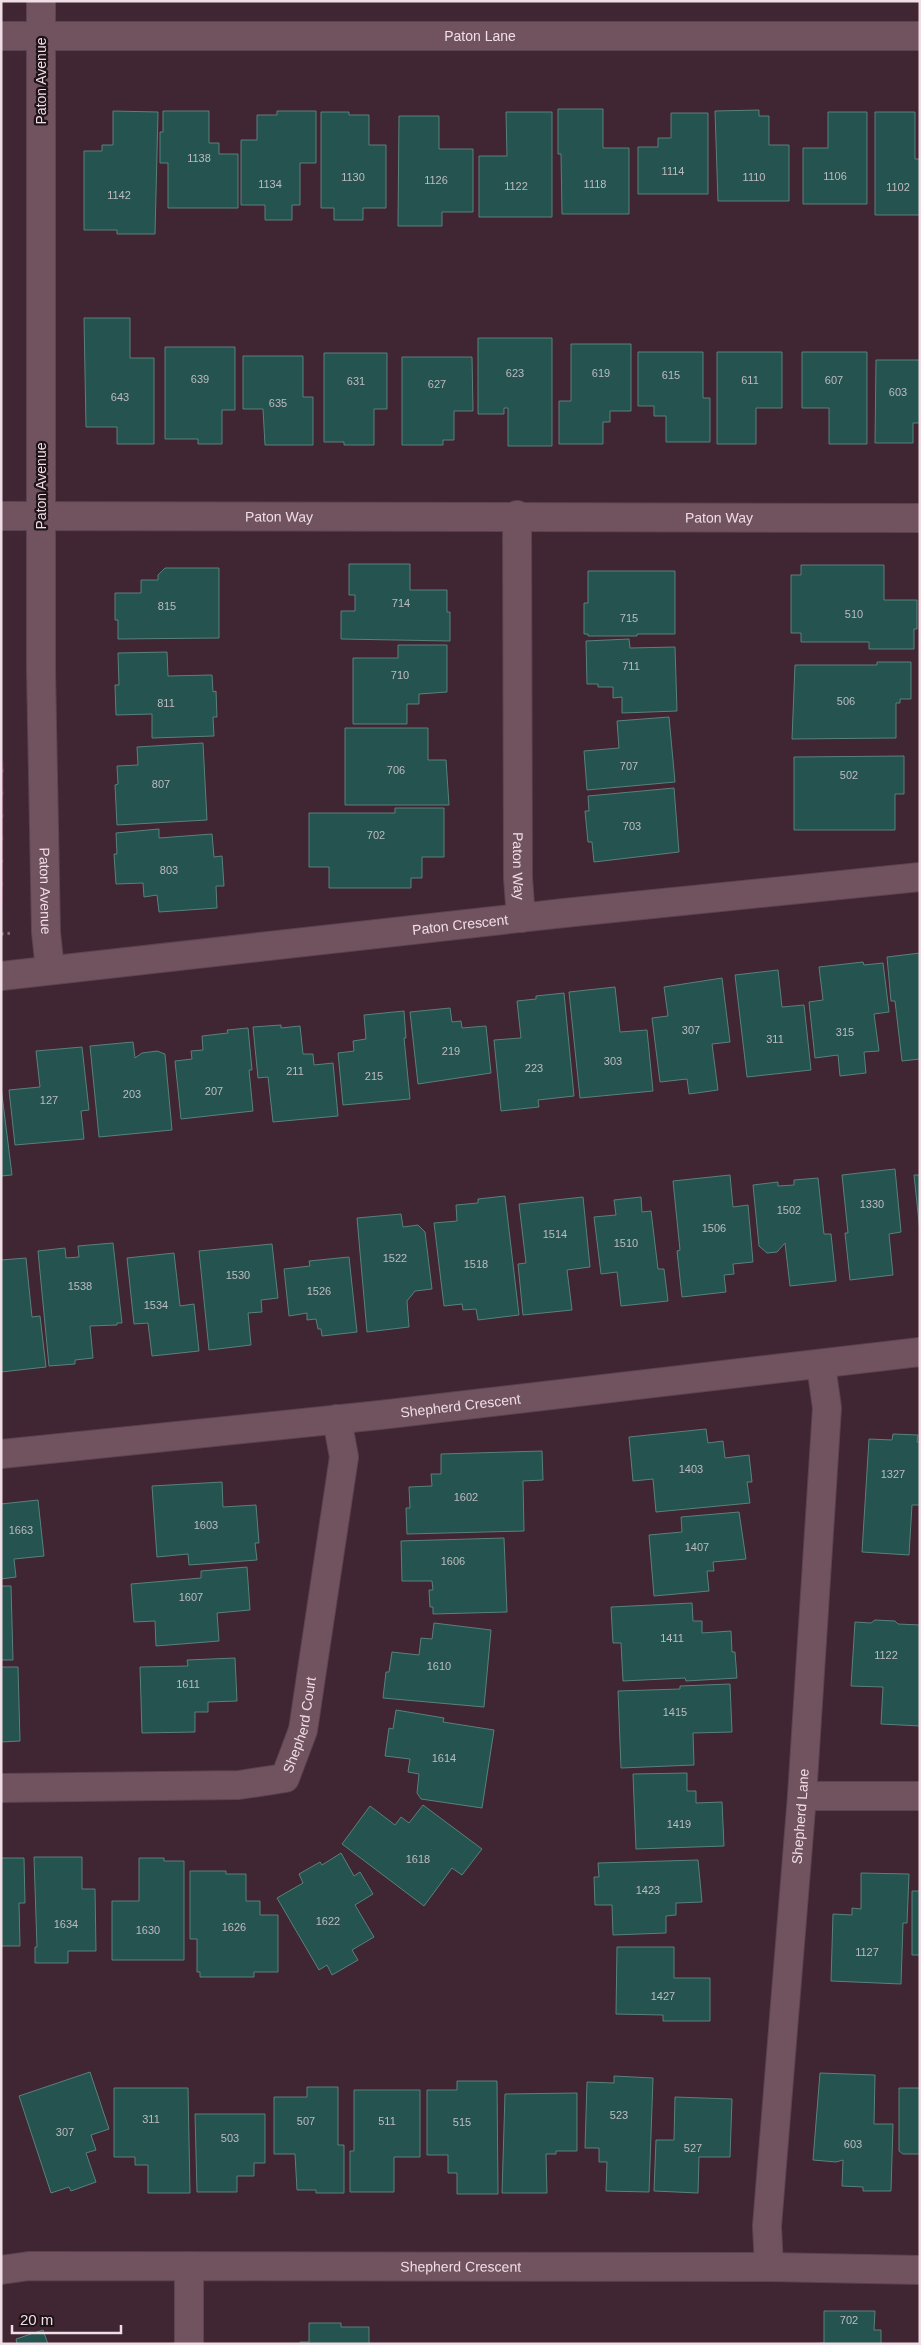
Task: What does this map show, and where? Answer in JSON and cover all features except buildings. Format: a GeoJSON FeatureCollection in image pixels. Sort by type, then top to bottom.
{"type":"FeatureCollection","features":[{"type":"Feature","properties":{"kind":"street","name":"Paton Avenue"},"geometry":{"type":"LineString","coordinates":[[41,1],[41,516],[46,932],[50,970]]}},
{"type":"Feature","properties":{"kind":"street","name":"Paton Lane"},"geometry":{"type":"LineString","coordinates":[[1,36],[920,36]]}},
{"type":"Feature","properties":{"kind":"street","name":"Paton Way"},"geometry":{"type":"LineString","coordinates":[[517,515],[518,878],[522,918]]}},
{"type":"Feature","properties":{"kind":"street","name":"Paton Way"},"geometry":{"type":"LineString","coordinates":[[1,516],[517,515],[920,518]]}},
{"type":"Feature","properties":{"kind":"street","name":"Paton Crescent"},"geometry":{"type":"LineString","coordinates":[[1,976],[522,918],[920,877]]}},
{"type":"Feature","properties":{"kind":"street","name":"Shepherd Crescent"},"geometry":{"type":"LineString","coordinates":[[1,1454],[337,1419],[821,1365],[920,1352]]}},
{"type":"Feature","properties":{"kind":"street","name":"Shepherd Lane"},"geometry":{"type":"LineString","coordinates":[[769,2267],[768,2226],[802,1796],[827,1408],[821,1365]]}},
{"type":"Feature","properties":{"kind":"street","name":"Shepherd Court"},"geometry":{"type":"LineString","coordinates":[[1,1788],[239,1785],[285,1778],[303,1730],[344,1457],[337,1419]]}},
{"type":"Feature","properties":{"kind":"street"},"geometry":{"type":"LineString","coordinates":[[802,1796],[920,1796]]}},
{"type":"Feature","properties":{"kind":"street","name":"Shepherd Crescent"},"geometry":{"type":"LineString","coordinates":[[1,2270],[29,2266],[189,2266],[769,2267],[920,2270]]}},
{"type":"Feature","properties":{"kind":"street"},"geometry":{"type":"LineString","coordinates":[[189,2266],[189,2344]]}},
{"type":"Feature","properties":{"kind":"green space"},"geometry":{"type":"Polygon","coordinates":[[[1,761],[4,761],[3,901],[1,908],[1,761]]]}}]}
